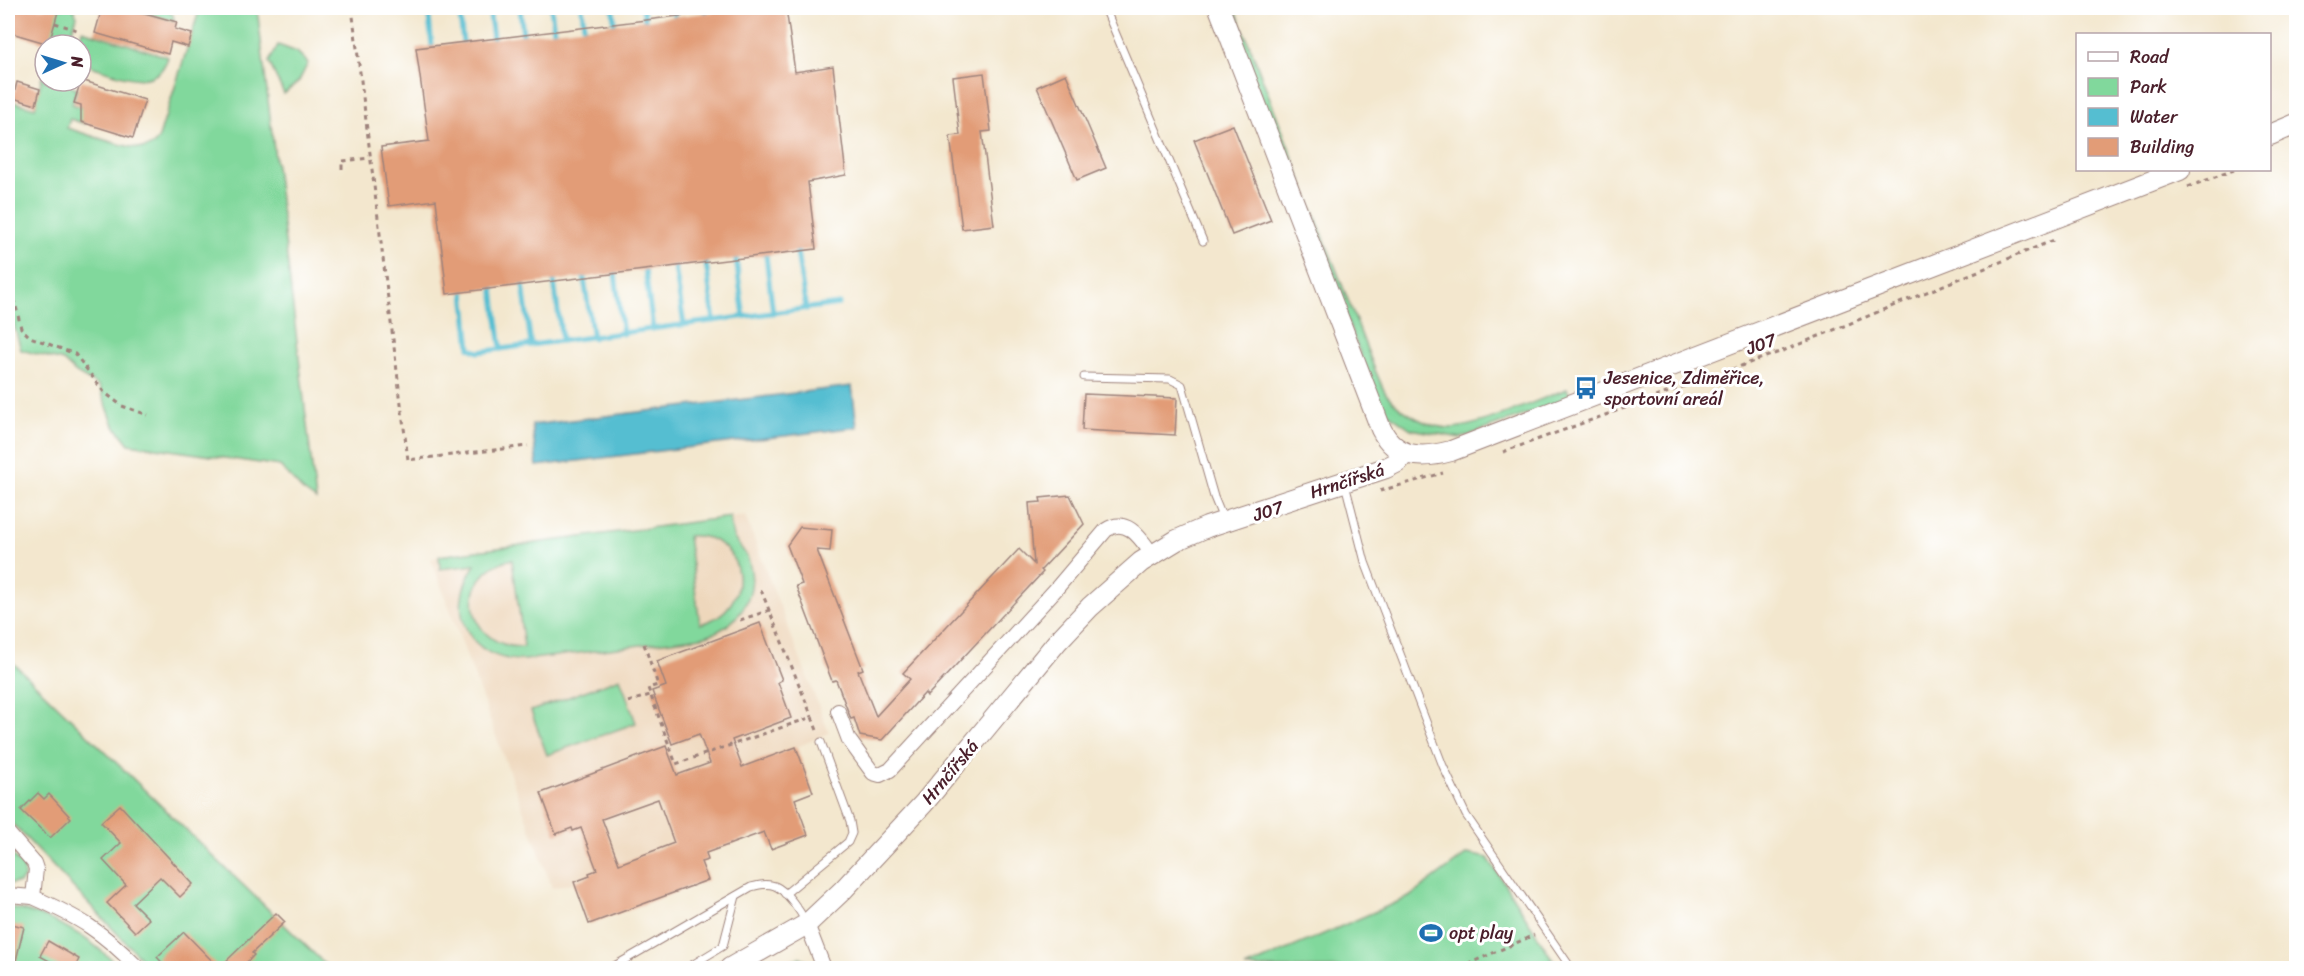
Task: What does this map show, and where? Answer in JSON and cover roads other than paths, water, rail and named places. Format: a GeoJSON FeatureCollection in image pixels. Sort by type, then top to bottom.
{"type":"FeatureCollection","features":[{"type":"Feature","properties":{"kind":"street"},"geometry":{"type":"LineString","coordinates":[[1219,8],[1381,429],[1391,445],[1404,454],[1428,456],[1451,451],[2177,171]]}},
{"type":"Feature","properties":{"kind":"street"},"geometry":{"type":"LineString","coordinates":[[2271,135],[2296,124]]}},
{"type":"Feature","properties":{"kind":"street","name":"Hrnčířská"},"geometry":{"type":"LineString","coordinates":[[730,969],[807,924],[901,830],[1057,642],[1114,584],[1152,555],[1191,533],[1224,521],[1346,491],[1393,466],[1404,454]]}},
{"type":"Feature","properties":{"kind":"street"},"geometry":{"type":"LineString","coordinates":[[838,711],[849,740],[873,774],[880,775],[890,771],[1048,598],[1106,530],[1116,525],[1129,528],[1152,555]]}},
{"type":"Feature","properties":{"kind":"street"},"geometry":{"type":"LineString","coordinates":[[8,833],[34,863],[36,870],[33,897]]}},
{"type":"Feature","properties":{"kind":"street"},"geometry":{"type":"LineString","coordinates":[[8,895],[33,897],[88,924],[101,933],[138,969]]}},
{"type":"Feature","properties":{"kind":"street"},"geometry":{"type":"LineString","coordinates":[[807,924],[824,969]]}},
{"type":"Feature","properties":{"kind":"lane"},"geometry":{"type":"LineString","coordinates":[[1105,8],[1203,241]]}},
{"type":"Feature","properties":{"kind":"lane"},"geometry":{"type":"LineString","coordinates":[[1084,377],[1170,379],[1182,385],[1214,497],[1224,521]]}},
{"type":"Feature","properties":{"kind":"lane"},"geometry":{"type":"LineString","coordinates":[[1346,491],[1365,562],[1443,766],[1466,815],[1571,969]]}},
{"type":"Feature","properties":{"kind":"lane"},"geometry":{"type":"LineString","coordinates":[[785,894],[848,842],[852,833],[850,821],[821,742]]}},
{"type":"Feature","properties":{"kind":"lane"},"geometry":{"type":"LineString","coordinates":[[612,969],[751,887],[764,884],[775,886],[785,894],[807,924]]}},
{"type":"Feature","properties":{"kind":"lane"},"geometry":{"type":"LineString","coordinates":[[687,969],[723,946],[736,896]]}},
{"type":"Feature","properties":{"kind":"water"},"geometry":{"type":"Polygon","coordinates":[[[852,386],[857,427],[537,466],[532,425],[852,386]]]}},
{"type":"Feature","properties":{"kind":"waterway"},"geometry":{"type":"LineString","coordinates":[[428,8],[432,46]]}},
{"type":"Feature","properties":{"kind":"waterway"},"geometry":{"type":"LineString","coordinates":[[459,8],[463,42]]}},
{"type":"Feature","properties":{"kind":"waterway"},"geometry":{"type":"LineString","coordinates":[[489,8],[493,38]]}},
{"type":"Feature","properties":{"kind":"waterway"},"geometry":{"type":"LineString","coordinates":[[520,8],[523,35]]}},
{"type":"Feature","properties":{"kind":"waterway"},"geometry":{"type":"LineString","coordinates":[[551,8],[554,31]]}},
{"type":"Feature","properties":{"kind":"waterway"},"geometry":{"type":"LineString","coordinates":[[582,8],[584,27]]}},
{"type":"Feature","properties":{"kind":"waterway"},"geometry":{"type":"LineString","coordinates":[[613,8],[614,23]]}},
{"type":"Feature","properties":{"kind":"waterway"},"geometry":{"type":"LineString","coordinates":[[643,8],[645,20]]}},
{"type":"Feature","properties":{"kind":"waterway"},"geometry":{"type":"LineString","coordinates":[[674,8],[675,16]]}},
{"type":"Feature","properties":{"kind":"waterway"},"geometry":{"type":"LineString","coordinates":[[705,8],[706,12]]}},
{"type":"Feature","properties":{"kind":"waterway"},"geometry":{"type":"LineString","coordinates":[[797,252],[806,309]]}},
{"type":"Feature","properties":{"kind":"waterway"},"geometry":{"type":"LineString","coordinates":[[766,256],[773,313]]}},
{"type":"Feature","properties":{"kind":"waterway"},"geometry":{"type":"LineString","coordinates":[[736,259],[744,317]]}},
{"type":"Feature","properties":{"kind":"waterway"},"geometry":{"type":"LineString","coordinates":[[706,263],[714,321]]}},
{"type":"Feature","properties":{"kind":"waterway"},"geometry":{"type":"LineString","coordinates":[[675,267],[684,325]]}},
{"type":"Feature","properties":{"kind":"waterway"},"geometry":{"type":"LineString","coordinates":[[645,270],[653,329]]}},
{"type":"Feature","properties":{"kind":"waterway"},"geometry":{"type":"LineString","coordinates":[[615,274],[623,334]]}},
{"type":"Feature","properties":{"kind":"waterway"},"geometry":{"type":"LineString","coordinates":[[584,278],[593,338]]}},
{"type":"Feature","properties":{"kind":"waterway"},"geometry":{"type":"LineString","coordinates":[[554,281],[562,341]]}},
{"type":"Feature","properties":{"kind":"waterway"},"geometry":{"type":"LineString","coordinates":[[523,285],[531,345]]}},
{"type":"Feature","properties":{"kind":"waterway"},"geometry":{"type":"LineString","coordinates":[[493,289],[501,349]]}},
{"type":"Feature","properties":{"kind":"waterway"},"geometry":{"type":"LineString","coordinates":[[464,292],[470,348],[478,352],[839,304]]}},
{"type":"Feature","properties":{"kind":"place","name":"Jesenice, Zdiměřice, sportovní areál"},"geometry":{"type":"Point","coordinates":[1586,388]}},
{"type":"Feature","properties":{"kind":"place","name":"opt play"},"geometry":{"type":"Point","coordinates":[1431,933]}}]}
